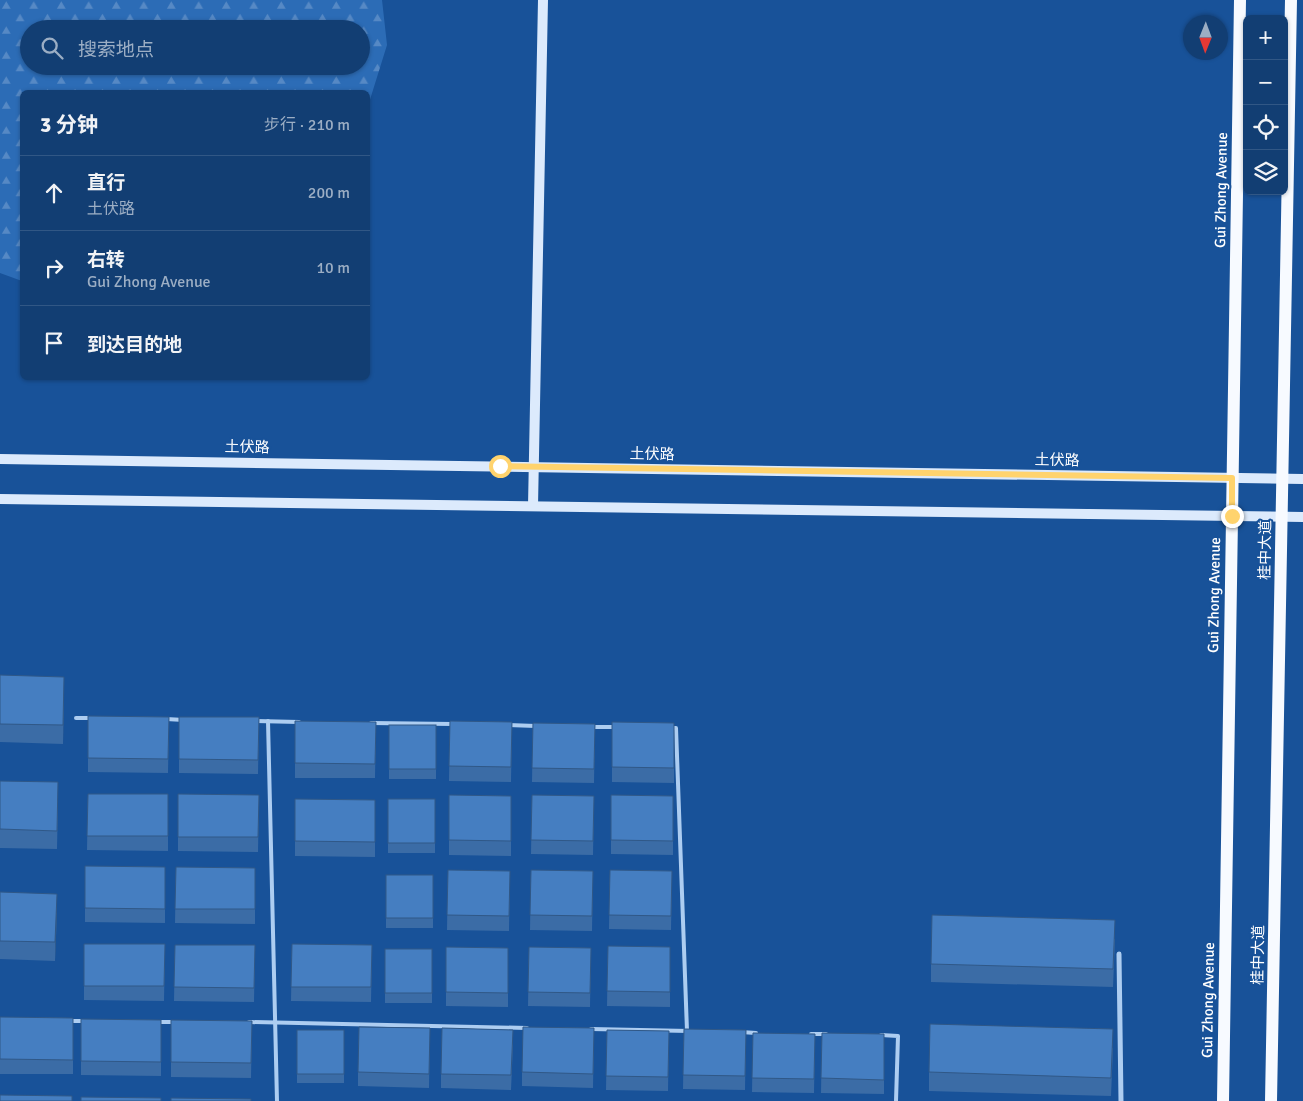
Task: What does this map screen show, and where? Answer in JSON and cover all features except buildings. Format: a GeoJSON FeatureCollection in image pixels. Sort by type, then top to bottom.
{"type":"FeatureCollection","features":[{"type":"Feature","properties":{"kind":"main road"},"geometry":{"type":"LineString","coordinates":[[533,506],[543,0]]}},
{"type":"Feature","properties":{"kind":"main road","name":"Gui Zhong Avenue"},"geometry":{"type":"LineString","coordinates":[[1222,1101],[1240,0]]}},
{"type":"Feature","properties":{"kind":"main road","name":"桂中大道"},"geometry":{"type":"LineString","coordinates":[[1271,1101],[1291,0]]}},
{"type":"Feature","properties":{"kind":"main road","name":"土伏路"},"geometry":{"type":"LineString","coordinates":[[0,458],[1303,479]]}},
{"type":"Feature","properties":{"kind":"main road"},"geometry":{"type":"LineString","coordinates":[[0,499],[1303,517]]}},
{"type":"Feature","properties":{"kind":"street"},"geometry":{"type":"LineString","coordinates":[[1119,954],[1121,1101]]}},
{"type":"Feature","properties":{"kind":"lane"},"geometry":{"type":"LineString","coordinates":[[76,718],[105,718]]}},
{"type":"Feature","properties":{"kind":"lane"},"geometry":{"type":"LineString","coordinates":[[162,719],[191,720]]}},
{"type":"Feature","properties":{"kind":"lane"},"geometry":{"type":"LineString","coordinates":[[249,721],[308,722]]}},
{"type":"Feature","properties":{"kind":"lane"},"geometry":{"type":"LineString","coordinates":[[268,721],[277,1101]]}},
{"type":"Feature","properties":{"kind":"lane"},"geometry":{"type":"LineString","coordinates":[[368,723],[457,724]]}},
{"type":"Feature","properties":{"kind":"lane"},"geometry":{"type":"LineString","coordinates":[[507,725],[546,726]]}},
{"type":"Feature","properties":{"kind":"lane"},"geometry":{"type":"LineString","coordinates":[[586,727],[626,727]]}},
{"type":"Feature","properties":{"kind":"lane"},"geometry":{"type":"LineString","coordinates":[[666,728],[676,728],[687,1031]]}},
{"type":"Feature","properties":{"kind":"lane"},"geometry":{"type":"LineString","coordinates":[[59,1021],[88,1021]]}},
{"type":"Feature","properties":{"kind":"lane"},"geometry":{"type":"LineString","coordinates":[[148,1022],[187,1022]]}},
{"type":"Feature","properties":{"kind":"lane"},"geometry":{"type":"LineString","coordinates":[[246,1022],[530,1028]]}},
{"type":"Feature","properties":{"kind":"lane"},"geometry":{"type":"LineString","coordinates":[[589,1029],[696,1032]]}},
{"type":"Feature","properties":{"kind":"lane"},"geometry":{"type":"LineString","coordinates":[[735,1032],[764,1033]]}},
{"type":"Feature","properties":{"kind":"lane"},"geometry":{"type":"LineString","coordinates":[[802,1034],[831,1034]]}},
{"type":"Feature","properties":{"kind":"lane"},"geometry":{"type":"LineString","coordinates":[[879,1035],[898,1036],[896,1101]]}},
{"type":"Feature","properties":{"kind":"green space"},"geometry":{"type":"Polygon","coordinates":[[[0,0],[382,0],[387,45],[370,100],[370,90],[20,90],[20,280],[0,273],[0,0]]]}},
{"type":"Feature","properties":{"kind":"route"},"geometry":{"type":"LineString","coordinates":[[500,466],[1232,478],[1232,516]]}}]}
